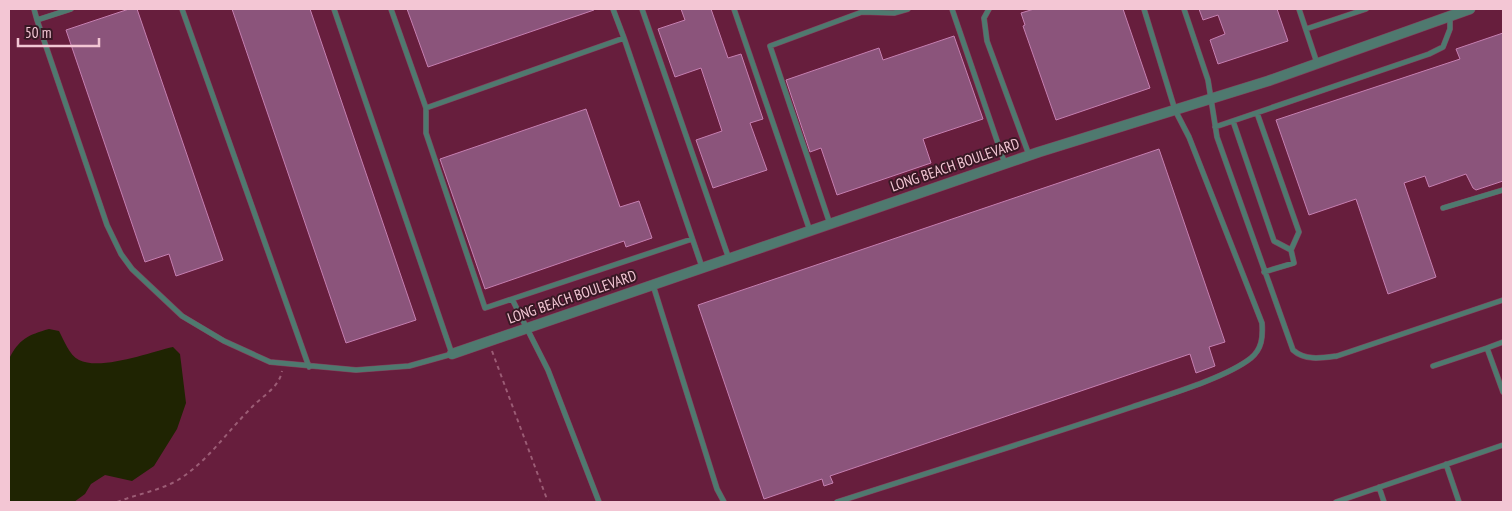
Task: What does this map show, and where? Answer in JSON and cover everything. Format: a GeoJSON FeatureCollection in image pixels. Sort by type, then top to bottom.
{"type":"FeatureCollection","features":[{"type":"Feature","properties":{"kind":"street","name":"LONG BEACH BOULEVARD"},"geometry":{"type":"LineString","coordinates":[[452,354],[1005,164],[1210,99],[1470,9]]}},
{"type":"Feature","properties":{"kind":"lane"},"geometry":{"type":"LineString","coordinates":[[34,9],[107,225],[121,254],[153,291],[182,316],[224,341],[270,362],[356,370],[409,366],[452,354],[334,9]]}},
{"type":"Feature","properties":{"kind":"lane"},"geometry":{"type":"LineString","coordinates":[[37,20],[70,9]]}},
{"type":"Feature","properties":{"kind":"lane"},"geometry":{"type":"LineString","coordinates":[[182,9],[309,367]]}},
{"type":"Feature","properties":{"kind":"lane"},"geometry":{"type":"LineString","coordinates":[[391,9],[426,108],[426,133],[485,308],[692,239]]}},
{"type":"Feature","properties":{"kind":"lane"},"geometry":{"type":"LineString","coordinates":[[613,9],[703,268]]}},
{"type":"Feature","properties":{"kind":"lane"},"geometry":{"type":"LineString","coordinates":[[642,9],[729,259]]}},
{"type":"Feature","properties":{"kind":"lane"},"geometry":{"type":"LineString","coordinates":[[734,9],[810,231]]}},
{"type":"Feature","properties":{"kind":"lane"},"geometry":{"type":"LineString","coordinates":[[830,224],[770,46],[862,12],[894,13],[908,9]]}},
{"type":"Feature","properties":{"kind":"lane"},"geometry":{"type":"LineString","coordinates":[[952,9],[1005,164]]}},
{"type":"Feature","properties":{"kind":"lane"},"geometry":{"type":"LineString","coordinates":[[989,9],[984,18],[987,40],[1029,156]]}},
{"type":"Feature","properties":{"kind":"lane"},"geometry":{"type":"LineString","coordinates":[[837,502],[1000,452],[1184,389],[1234,368],[1252,357],[1260,348],[1263,336],[1262,324],[1188,137],[1175,110],[1144,9]]}},
{"type":"Feature","properties":{"kind":"lane"},"geometry":{"type":"LineString","coordinates":[[1184,9],[1208,80],[1215,127],[1290,345],[1297,353],[1310,357],[1337,356],[1503,300]]}},
{"type":"Feature","properties":{"kind":"lane"},"geometry":{"type":"LineString","coordinates":[[1299,9],[1317,63]]}},
{"type":"Feature","properties":{"kind":"lane"},"geometry":{"type":"LineString","coordinates":[[1306,29],[1366,9]]}},
{"type":"Feature","properties":{"kind":"lane"},"geometry":{"type":"LineString","coordinates":[[1215,127],[1443,47],[1450,29],[1450,16]]}},
{"type":"Feature","properties":{"kind":"lane"},"geometry":{"type":"LineString","coordinates":[[426,108],[624,38]]}},
{"type":"Feature","properties":{"kind":"lane"},"geometry":{"type":"LineString","coordinates":[[1257,113],[1299,232],[1290,250]]}},
{"type":"Feature","properties":{"kind":"lane"},"geometry":{"type":"LineString","coordinates":[[1233,121],[1274,241],[1290,250],[1294,263],[1264,272]]}},
{"type":"Feature","properties":{"kind":"lane"},"geometry":{"type":"LineString","coordinates":[[1443,208],[1503,190]]}},
{"type":"Feature","properties":{"kind":"lane"},"geometry":{"type":"LineString","coordinates":[[653,285],[722,502]]}},
{"type":"Feature","properties":{"kind":"lane"},"geometry":{"type":"LineString","coordinates":[[512,299],[558,396],[599,502]]}},
{"type":"Feature","properties":{"kind":"lane"},"geometry":{"type":"LineString","coordinates":[[1433,366],[1503,342]]}},
{"type":"Feature","properties":{"kind":"lane"},"geometry":{"type":"LineString","coordinates":[[1487,348],[1503,389]]}},
{"type":"Feature","properties":{"kind":"lane"},"geometry":{"type":"LineString","coordinates":[[1336,502],[1503,445]]}},
{"type":"Feature","properties":{"kind":"lane"},"geometry":{"type":"LineString","coordinates":[[1446,464],[1459,502]]}},
{"type":"Feature","properties":{"kind":"lane"},"geometry":{"type":"LineString","coordinates":[[1379,487],[1384,502]]}},
{"type":"Feature","properties":{"kind":"path"},"geometry":{"type":"LineString","coordinates":[[489,341],[548,502]]}},
{"type":"Feature","properties":{"kind":"path"},"geometry":{"type":"LineString","coordinates":[[117,502],[177,480],[197,466],[220,444],[250,408],[271,391],[282,374],[282,364]]}},
{"type":"Feature","properties":{"kind":"shaded area"},"geometry":{"type":"Polygon","coordinates":[[[49,329],[59,331],[72,355],[88,363],[112,362],[173,347],[180,354],[186,403],[177,429],[154,466],[132,481],[105,475],[91,484],[85,494],[74,502],[9,502],[9,359],[25,339],[35,333],[49,329]]]}},
{"type":"Feature","properties":{"kind":"building"},"geometry":{"type":"Polygon","coordinates":[[[129,9],[137,9],[223,260],[176,276],[169,254],[145,262],[66,30],[129,9]]]}},
{"type":"Feature","properties":{"kind":"building"},"geometry":{"type":"Polygon","coordinates":[[[232,9],[310,9],[416,320],[346,343],[232,9]]]}},
{"type":"Feature","properties":{"kind":"building"},"geometry":{"type":"Polygon","coordinates":[[[407,9],[594,9],[594,10],[428,67],[407,9]]]}},
{"type":"Feature","properties":{"kind":"building"},"geometry":{"type":"Polygon","coordinates":[[[681,9],[711,9],[728,58],[741,54],[763,119],[750,123],[767,170],[713,188],[696,140],[722,131],[701,68],[675,77],[658,29],[685,20],[681,9]]]}},
{"type":"Feature","properties":{"kind":"building"},"geometry":{"type":"Polygon","coordinates":[[[1034,9],[1123,9],[1150,88],[1056,120],[1023,26],[1025,25],[1021,13],[1034,9]]]}},
{"type":"Feature","properties":{"kind":"building"},"geometry":{"type":"Polygon","coordinates":[[[1199,9],[1277,9],[1288,41],[1218,64],[1210,40],[1225,34],[1218,15],[1203,20],[1199,9]]]}},
{"type":"Feature","properties":{"kind":"building"},"geometry":{"type":"Polygon","coordinates":[[[1503,33],[1503,181],[1476,190],[1466,174],[1429,187],[1425,176],[1404,183],[1436,277],[1388,294],[1356,199],[1309,215],[1276,120],[1460,59],[1456,49],[1503,33]]]}},
{"type":"Feature","properties":{"kind":"building"},"geometry":{"type":"Polygon","coordinates":[[[954,36],[983,119],[923,139],[931,163],[837,195],[821,148],[810,152],[786,80],[879,48],[883,60],[954,36]]]}},
{"type":"Feature","properties":{"kind":"building"},"geometry":{"type":"Polygon","coordinates":[[[586,109],[620,207],[639,201],[652,238],[626,247],[624,241],[485,289],[440,159],[586,109]]]}},
{"type":"Feature","properties":{"kind":"building"},"geometry":{"type":"Polygon","coordinates":[[[1159,149],[1225,342],[1209,347],[1215,366],[1196,373],[1190,354],[830,476],[833,483],[824,486],[822,479],[764,499],[698,305],[1159,149]]]}}]}
